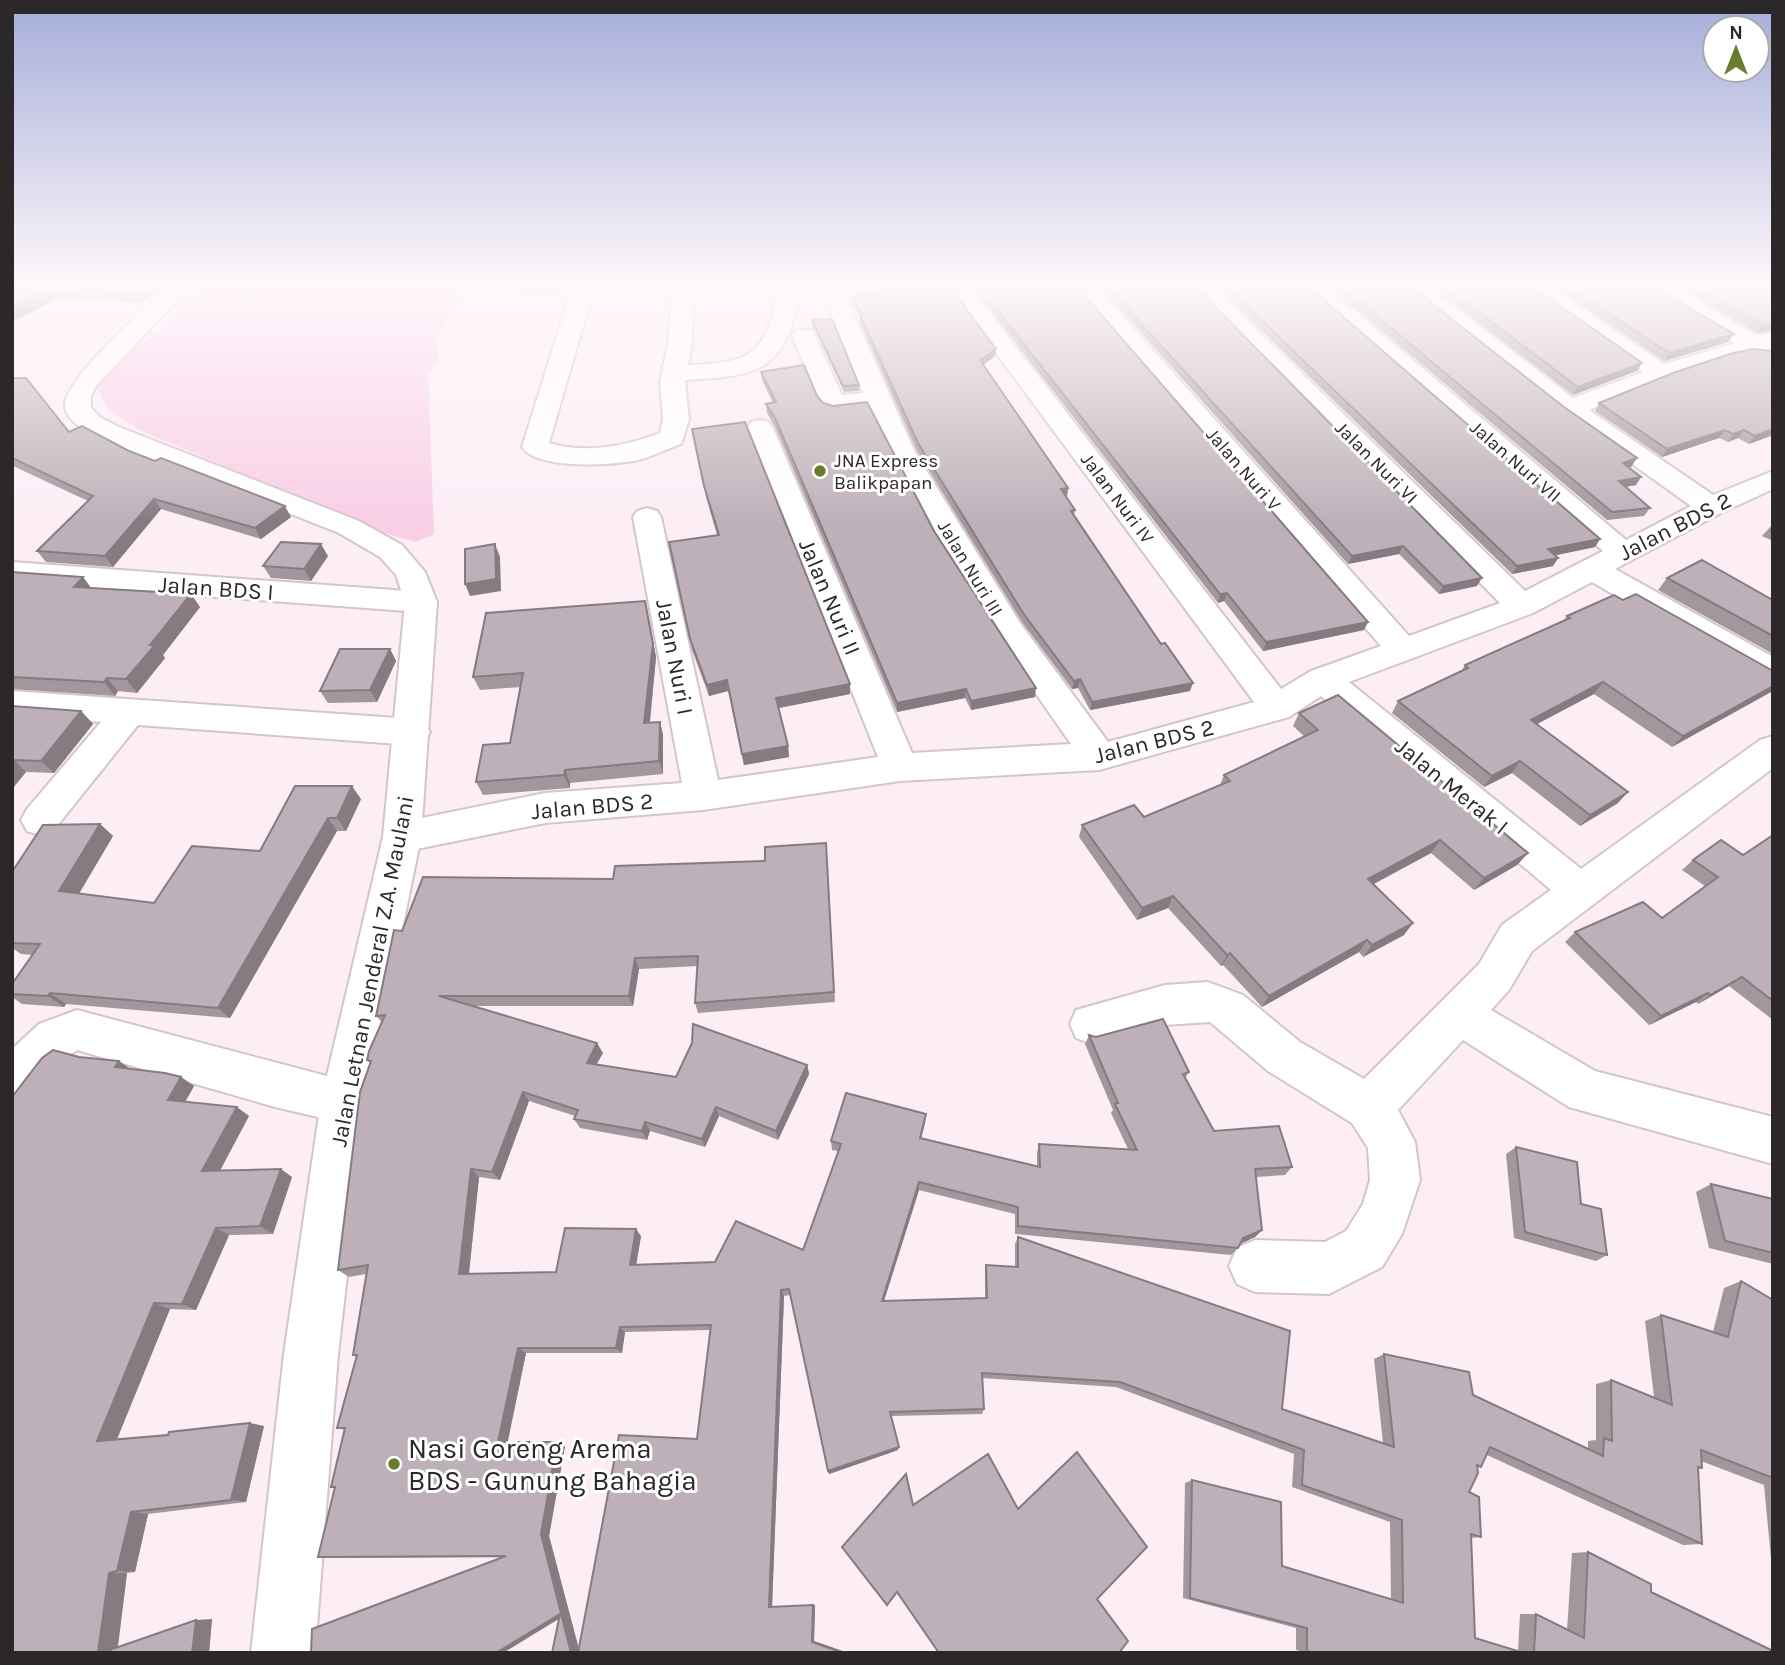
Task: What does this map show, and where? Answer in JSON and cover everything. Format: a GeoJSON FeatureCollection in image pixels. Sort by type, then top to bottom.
{"type":"FeatureCollection","features":[{"type":"Feature","properties":{"kind":"street","name":"Jalan Letnan Jenderal Z.A. Maulani"},"geometry":{"type":"LineString","coordinates":[[102,366],[85,383],[78,396],[78,410],[92,424],[349,527],[391,551],[410,572],[421,602],[402,837],[344,1101],[311,1354],[283,1653]]}},
{"type":"Feature","properties":{"kind":"street"},"geometry":{"type":"LineString","coordinates":[[560,366],[535,447],[563,456],[633,453],[672,439],[676,420],[672,382],[676,366]]}},
{"type":"Feature","properties":{"kind":"street"},"geometry":{"type":"LineString","coordinates":[[674,373],[735,370],[747,366]]}},
{"type":"Feature","properties":{"kind":"street"},"geometry":{"type":"LineString","coordinates":[[817,366],[833,404],[878,399]]}},
{"type":"Feature","properties":{"kind":"street","name":"Jalan Nuri III"},"geometry":{"type":"LineString","coordinates":[[864,366],[902,452],[1008,630],[1099,757]]}},
{"type":"Feature","properties":{"kind":"street","name":"Jalan Nuri IV"},"geometry":{"type":"LineString","coordinates":[[1018,366],[1277,708]]}},
{"type":"Feature","properties":{"kind":"street","name":"Jalan Nuri V"},"geometry":{"type":"LineString","coordinates":[[1153,366],[1403,650]]}},
{"type":"Feature","properties":{"kind":"street","name":"Jalan Nuri VI"},"geometry":{"type":"LineString","coordinates":[[1280,366],[1522,606]]}},
{"type":"Feature","properties":{"kind":"street","name":"Jalan Nuri VII"},"geometry":{"type":"LineString","coordinates":[[1405,366],[1623,553]]}},
{"type":"Feature","properties":{"kind":"street"},"geometry":{"type":"LineString","coordinates":[[1515,366],[1570,408],[1711,506]]}},
{"type":"Feature","properties":{"kind":"street"},"geometry":{"type":"LineString","coordinates":[[1650,366],[1661,373]]}},
{"type":"Feature","properties":{"kind":"street"},"geometry":{"type":"LineString","coordinates":[[1570,408],[1661,373],[1689,366]]}},
{"type":"Feature","properties":{"kind":"street","name":"Jalan Nuri II"},"geometry":{"type":"LineString","coordinates":[[760,428],[901,767]]}},
{"type":"Feature","properties":{"kind":"street","name":"Jalan BDS 2"},"geometry":{"type":"LineString","coordinates":[[402,837],[545,808],[703,796],[901,767],[1099,757],[1277,708],[1323,680],[1522,606],[1711,506],[1773,479]]}},
{"type":"Feature","properties":{"kind":"street","name":"Jalan Nuri I"},"geometry":{"type":"LineString","coordinates":[[647,517],[703,796]]}},
{"type":"Feature","properties":{"kind":"street"},"geometry":{"type":"LineString","coordinates":[[1590,568],[1773,672]]}},
{"type":"Feature","properties":{"kind":"street","name":"Jalan BDS I"},"geometry":{"type":"LineString","coordinates":[[12,572],[421,602]]}},
{"type":"Feature","properties":{"kind":"street","name":"Jalan Merak I"},"geometry":{"type":"LineString","coordinates":[[1323,680],[1581,892]]}},
{"type":"Feature","properties":{"kind":"street"},"geometry":{"type":"LineString","coordinates":[[12,703],[412,732]]}},
{"type":"Feature","properties":{"kind":"street"},"geometry":{"type":"LineString","coordinates":[[40,820],[129,712]]}},
{"type":"Feature","properties":{"kind":"street"},"geometry":{"type":"LineString","coordinates":[[1369,1107],[1494,977],[1517,938],[1773,749]]}},
{"type":"Feature","properties":{"kind":"street"},"geometry":{"type":"LineString","coordinates":[[1092,1024],[1178,1004],[1207,1002],[1237,1014],[1271,1047],[1311,1074],[1369,1107],[1391,1142],[1395,1180],[1384,1216],[1364,1249],[1329,1268],[1255,1266]]}},
{"type":"Feature","properties":{"kind":"street"},"geometry":{"type":"LineString","coordinates":[[1457,1013],[1585,1091],[1773,1141]]}},
{"type":"Feature","properties":{"kind":"street"},"geometry":{"type":"LineString","coordinates":[[12,1087],[43,1045],[61,1033],[77,1030],[275,1085],[344,1101]]}},
{"type":"Feature","properties":{"kind":"shaded area"},"geometry":{"type":"Polygon","coordinates":[[[113,366],[434,366],[428,374],[434,534],[416,542],[387,534],[143,432],[107,406],[97,381],[113,366]]]}},
{"type":"Feature","properties":{"kind":"building"},"geometry":{"type":"Polygon","coordinates":[[[804,366],[817,396],[823,403],[833,406],[867,402],[934,531],[1036,688],[971,701],[966,689],[897,703],[775,418],[766,404],[776,402],[761,372],[804,366]]]}},
{"type":"Feature","properties":{"kind":"building"},"geometry":{"type":"Polygon","coordinates":[[[833,366],[851,366],[859,385],[843,386],[833,366]]]}},
{"type":"Feature","properties":{"kind":"building"},"geometry":{"type":"Polygon","coordinates":[[[883,366],[984,366],[1068,488],[1061,489],[1075,510],[1071,511],[1161,644],[1165,643],[1193,683],[1092,702],[1080,679],[1074,681],[1023,613],[918,443],[883,366]]]}},
{"type":"Feature","properties":{"kind":"building"},"geometry":{"type":"Polygon","coordinates":[[[1041,366],[1145,366],[1368,622],[1266,642],[1227,593],[1220,594],[1041,366]]]}},
{"type":"Feature","properties":{"kind":"building"},"geometry":{"type":"Polygon","coordinates":[[[1179,366],[1273,366],[1482,578],[1443,586],[1403,546],[1352,556],[1179,366]]]}},
{"type":"Feature","properties":{"kind":"building"},"geometry":{"type":"Polygon","coordinates":[[[1309,366],[1400,366],[1600,539],[1548,549],[1558,558],[1517,566],[1309,366]]]}},
{"type":"Feature","properties":{"kind":"building"},"geometry":{"type":"Polygon","coordinates":[[[1436,366],[1511,366],[1637,458],[1623,463],[1641,477],[1619,481],[1650,508],[1612,512],[1436,366]]]}},
{"type":"Feature","properties":{"kind":"building"},"geometry":{"type":"Polygon","coordinates":[[[1550,366],[1635,366],[1578,387],[1550,366]]]}},
{"type":"Feature","properties":{"kind":"building"},"geometry":{"type":"Polygon","coordinates":[[[1695,366],[1773,366],[1773,429],[1755,436],[1744,430],[1733,434],[1725,430],[1667,449],[1599,403],[1695,366]]]}},
{"type":"Feature","properties":{"kind":"building"},"geometry":{"type":"Polygon","coordinates":[[[12,378],[26,378],[69,432],[82,426],[129,451],[155,461],[161,458],[285,506],[255,528],[154,499],[105,556],[37,551],[93,496],[12,458],[12,378]]]}},
{"type":"Feature","properties":{"kind":"building"},"geometry":{"type":"Polygon","coordinates":[[[745,422],[850,684],[776,698],[788,746],[742,754],[727,680],[707,685],[690,639],[669,542],[719,535],[704,486],[692,429],[745,422]]]}},
{"type":"Feature","properties":{"kind":"building"},"geometry":{"type":"Polygon","coordinates":[[[281,542],[321,544],[304,569],[263,566],[281,542]]]}},
{"type":"Feature","properties":{"kind":"building"},"geometry":{"type":"Polygon","coordinates":[[[495,544],[496,579],[465,584],[465,549],[495,544]]]}},
{"type":"Feature","properties":{"kind":"building"},"geometry":{"type":"Polygon","coordinates":[[[1702,560],[1771,599],[1773,597],[1773,636],[1667,578],[1702,560]]]}},
{"type":"Feature","properties":{"kind":"building"},"geometry":{"type":"Polygon","coordinates":[[[12,572],[83,577],[74,587],[191,594],[150,645],[155,645],[126,679],[107,678],[104,682],[12,677],[12,572]]]}},
{"type":"Feature","properties":{"kind":"building"},"geometry":{"type":"Polygon","coordinates":[[[1636,594],[1773,671],[1773,686],[1683,736],[1603,682],[1531,720],[1628,792],[1590,815],[1520,761],[1492,776],[1398,701],[1468,668],[1465,665],[1570,618],[1567,616],[1614,595],[1623,600],[1636,594]]]}},
{"type":"Feature","properties":{"kind":"building"},"geometry":{"type":"Polygon","coordinates":[[[645,601],[653,644],[644,723],[660,722],[659,761],[565,770],[564,775],[476,782],[483,745],[510,743],[523,673],[473,677],[486,613],[645,601]]]}},
{"type":"Feature","properties":{"kind":"building"},"geometry":{"type":"Polygon","coordinates":[[[340,649],[390,649],[370,690],[320,691],[340,649]]]}},
{"type":"Feature","properties":{"kind":"building"},"geometry":{"type":"Polygon","coordinates":[[[1338,695],[1528,853],[1484,878],[1440,840],[1368,879],[1413,923],[1372,945],[1367,940],[1269,996],[1173,896],[1142,908],[1082,825],[1134,805],[1144,817],[1230,781],[1224,775],[1318,730],[1299,713],[1338,695]]]}},
{"type":"Feature","properties":{"kind":"building"},"geometry":{"type":"Polygon","coordinates":[[[12,706],[81,711],[41,761],[12,760],[12,706]]]}},
{"type":"Feature","properties":{"kind":"building"},"geometry":{"type":"Polygon","coordinates":[[[295,786],[352,786],[337,818],[328,818],[218,1008],[50,993],[48,996],[12,994],[12,984],[40,944],[12,943],[12,872],[43,825],[100,824],[59,891],[154,903],[192,846],[260,851],[295,786]]]}},
{"type":"Feature","properties":{"kind":"building"},"geometry":{"type":"Polygon","coordinates":[[[1773,835],[1773,1001],[1742,977],[1710,995],[1708,993],[1661,1016],[1575,932],[1643,902],[1662,918],[1718,877],[1693,860],[1721,840],[1743,855],[1773,835]]]}},
{"type":"Feature","properties":{"kind":"building"},"geometry":{"type":"Polygon","coordinates":[[[826,843],[834,992],[695,1003],[698,956],[635,958],[629,996],[439,996],[597,1043],[587,1063],[676,1077],[692,1043],[693,1024],[807,1065],[776,1131],[716,1107],[702,1139],[645,1122],[642,1131],[574,1119],[578,1110],[523,1092],[492,1172],[471,1169],[459,1274],[556,1272],[565,1228],[636,1229],[630,1265],[715,1262],[736,1221],[803,1250],[841,1144],[831,1141],[846,1093],[926,1114],[920,1138],[1040,1167],[1039,1144],[1137,1150],[1115,1104],[1118,1103],[1089,1035],[1096,1037],[1163,1019],[1189,1072],[1183,1074],[1214,1131],[1279,1126],[1292,1167],[1255,1169],[1262,1230],[1243,1238],[1238,1248],[1018,1226],[1018,1207],[919,1182],[882,1301],[987,1298],[986,1265],[1018,1267],[1018,1237],[1290,1331],[1282,1409],[1394,1447],[1384,1354],[1469,1372],[1473,1395],[1603,1456],[1604,1438],[1612,1441],[1611,1380],[1672,1405],[1661,1315],[1728,1337],[1741,1281],[1773,1300],[1773,1478],[1701,1450],[1702,1468],[1698,1467],[1702,1544],[1490,1447],[1481,1467],[1477,1465],[1478,1473],[1469,1492],[1479,1497],[1481,1537],[1471,1534],[1475,1638],[1524,1653],[1313,1653],[1307,1651],[1307,1628],[1190,1598],[1192,1480],[1281,1502],[1282,1566],[1403,1603],[1402,1520],[1302,1485],[1304,1450],[1120,1382],[982,1373],[984,1409],[890,1412],[899,1447],[828,1471],[789,1289],[781,1290],[769,1607],[813,1605],[812,1642],[843,1653],[578,1653],[619,1435],[697,1439],[711,1325],[620,1327],[616,1348],[518,1348],[498,1442],[557,1442],[541,1534],[571,1653],[552,1653],[560,1614],[496,1653],[311,1653],[312,1629],[506,1556],[318,1557],[335,1487],[331,1487],[345,1428],[337,1428],[357,1355],[353,1355],[368,1265],[338,1270],[360,1092],[371,1061],[367,1060],[369,1051],[385,1015],[376,1016],[394,930],[402,931],[423,877],[613,879],[615,866],[765,861],[765,847],[826,843]]]}},
{"type":"Feature","properties":{"kind":"building"},"geometry":{"type":"Polygon","coordinates":[[[53,1050],[79,1057],[119,1061],[115,1067],[181,1077],[168,1100],[237,1107],[202,1171],[281,1169],[260,1226],[216,1228],[182,1304],[154,1303],[97,1441],[168,1435],[169,1432],[250,1423],[231,1500],[131,1512],[117,1571],[109,1573],[98,1653],[12,1653],[12,1097],[42,1058],[53,1050]]]}},
{"type":"Feature","properties":{"kind":"building"},"geometry":{"type":"Polygon","coordinates":[[[1516,1147],[1577,1162],[1581,1204],[1601,1209],[1607,1255],[1525,1232],[1516,1147]]]}},
{"type":"Feature","properties":{"kind":"building"},"geometry":{"type":"Polygon","coordinates":[[[1711,1184],[1773,1199],[1773,1253],[1725,1241],[1711,1184]]]}},
{"type":"Feature","properties":{"kind":"building"},"geometry":{"type":"Polygon","coordinates":[[[1077,1452],[1147,1547],[1097,1599],[1128,1641],[1119,1653],[939,1653],[897,1592],[887,1605],[842,1547],[906,1474],[913,1505],[988,1454],[1018,1509],[1077,1452]]]}},
{"type":"Feature","properties":{"kind":"building"},"geometry":{"type":"Polygon","coordinates":[[[1588,1552],[1651,1584],[1651,1592],[1773,1653],[1534,1653],[1536,1614],[1584,1638],[1588,1552]]]}},
{"type":"Feature","properties":{"kind":"building"},"geometry":{"type":"Polygon","coordinates":[[[196,1620],[192,1653],[101,1653],[196,1620]]]}},
{"type":"Feature","properties":{"kind":"place","name":"JNA Express Balikpapan"},"geometry":{"type":"Point","coordinates":[820,471]}},
{"type":"Feature","properties":{"kind":"place","name":"Nasi Goreng Arema BDS - Gunung Bahagia"},"geometry":{"type":"Point","coordinates":[394,1464]}}]}
